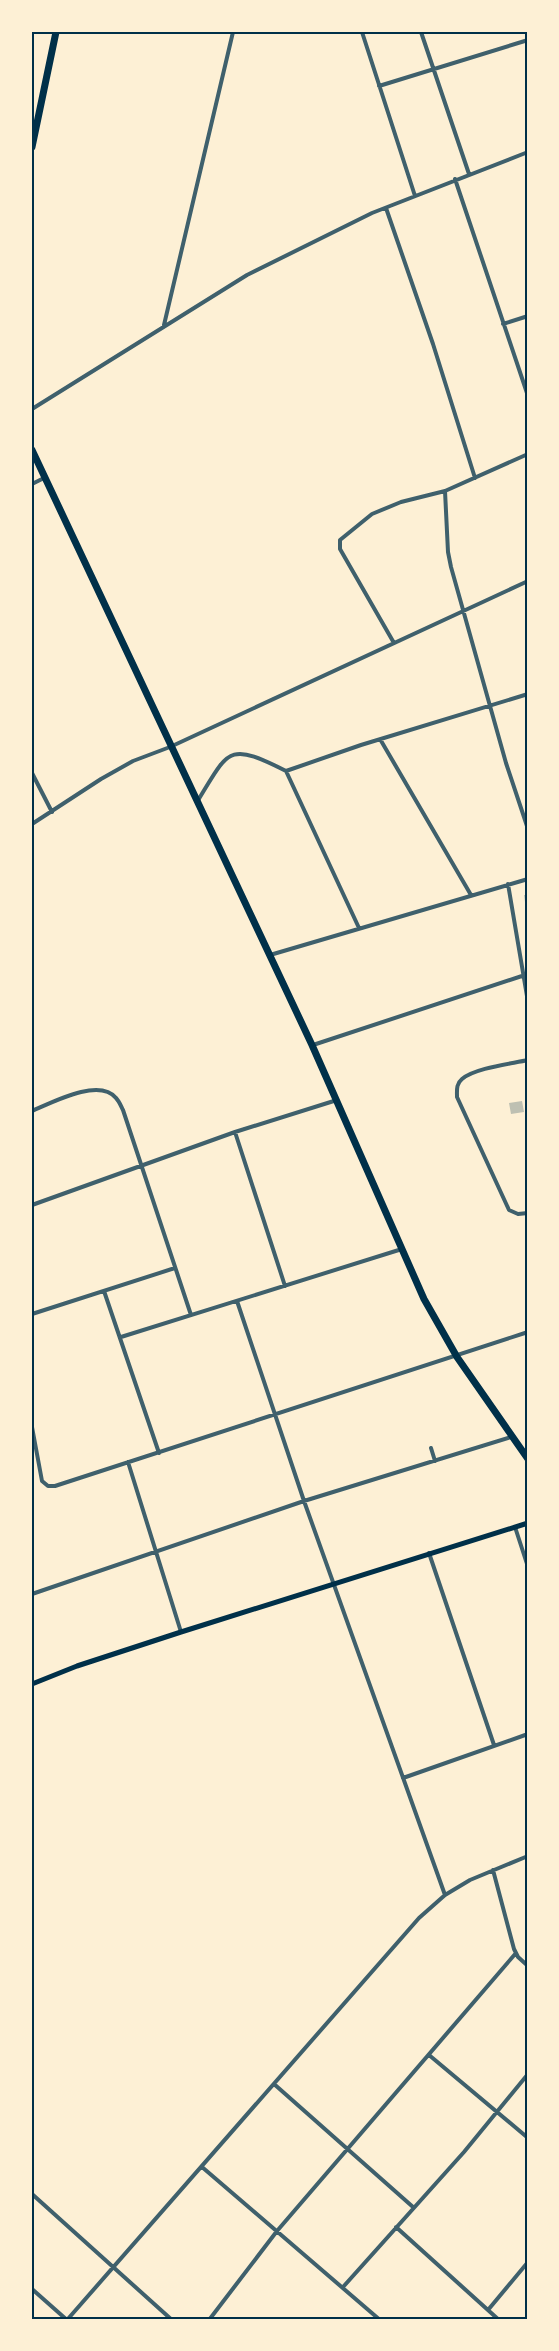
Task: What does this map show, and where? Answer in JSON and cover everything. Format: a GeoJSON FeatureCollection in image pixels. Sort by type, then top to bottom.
{"type":"FeatureCollection","features":[{"type":"Feature","properties":{"kind":"highway"},"geometry":{"type":"LineString","coordinates":[[32,147],[56,32]]}},
{"type":"Feature","properties":{"kind":"highway"},"geometry":{"type":"LineString","coordinates":[[32,450],[312,1045],[424,1299],[457,1357],[528,1459]]}},
{"type":"Feature","properties":{"kind":"main road"},"geometry":{"type":"LineString","coordinates":[[32,1684],[77,1666],[181,1632],[429,1552],[528,1523]]}},
{"type":"Feature","properties":{"kind":"street"},"geometry":{"type":"LineString","coordinates":[[164,326],[233,32]]}},
{"type":"Feature","properties":{"kind":"street"},"geometry":{"type":"LineString","coordinates":[[362,32],[415,196]]}},
{"type":"Feature","properties":{"kind":"street"},"geometry":{"type":"LineString","coordinates":[[421,32],[469,174]]}},
{"type":"Feature","properties":{"kind":"street"},"geometry":{"type":"LineString","coordinates":[[379,86],[528,40]]}},
{"type":"Feature","properties":{"kind":"street"},"geometry":{"type":"LineString","coordinates":[[32,409],[247,274],[386,208],[528,152]]}},
{"type":"Feature","properties":{"kind":"street"},"geometry":{"type":"LineString","coordinates":[[455,179],[528,396]]}},
{"type":"Feature","properties":{"kind":"street"},"geometry":{"type":"LineString","coordinates":[[386,208],[433,344],[474,478]]}},
{"type":"Feature","properties":{"kind":"street"},"geometry":{"type":"LineString","coordinates":[[503,324],[528,316]]}},
{"type":"Feature","properties":{"kind":"street"},"geometry":{"type":"LineString","coordinates":[[394,643],[340,549],[340,540],[360,522],[379,511],[401,502],[445,491],[528,454]]}},
{"type":"Feature","properties":{"kind":"street"},"geometry":{"type":"LineString","coordinates":[[32,484],[44,478]]}},
{"type":"Feature","properties":{"kind":"street"},"geometry":{"type":"LineString","coordinates":[[445,491],[448,552],[506,763],[528,829]]}},
{"type":"Feature","properties":{"kind":"street"},"geometry":{"type":"LineString","coordinates":[[32,824],[133,761],[170,747],[528,581]]}},
{"type":"Feature","properties":{"kind":"street"},"geometry":{"type":"LineString","coordinates":[[286,771],[380,739],[528,694]]}},
{"type":"Feature","properties":{"kind":"street"},"geometry":{"type":"LineString","coordinates":[[380,739],[471,895]]}},
{"type":"Feature","properties":{"kind":"street"},"geometry":{"type":"LineString","coordinates":[[196,802],[228,756],[238,753],[250,754],[286,771],[359,928]]}},
{"type":"Feature","properties":{"kind":"street"},"geometry":{"type":"LineString","coordinates":[[32,773],[52,812]]}},
{"type":"Feature","properties":{"kind":"street"},"geometry":{"type":"LineString","coordinates":[[270,955],[528,879]]}},
{"type":"Feature","properties":{"kind":"street"},"geometry":{"type":"LineString","coordinates":[[508,884],[526,975],[528,1002]]}},
{"type":"Feature","properties":{"kind":"street"},"geometry":{"type":"LineString","coordinates":[[312,1045],[526,975]]}},
{"type":"Feature","properties":{"kind":"street"},"geometry":{"type":"LineString","coordinates":[[528,1060],[472,1074],[461,1080],[456,1088],[457,1097],[509,1210],[519,1214],[528,1213]]}},
{"type":"Feature","properties":{"kind":"street"},"geometry":{"type":"LineString","coordinates":[[32,1111],[81,1092],[103,1090],[115,1096],[123,1110],[191,1315]]}},
{"type":"Feature","properties":{"kind":"street"},"geometry":{"type":"LineString","coordinates":[[32,1205],[235,1132],[337,1100]]}},
{"type":"Feature","properties":{"kind":"street"},"geometry":{"type":"LineString","coordinates":[[235,1132],[285,1286]]}},
{"type":"Feature","properties":{"kind":"street"},"geometry":{"type":"LineString","coordinates":[[121,1337],[402,1249]]}},
{"type":"Feature","properties":{"kind":"street"},"geometry":{"type":"LineString","coordinates":[[32,1314],[175,1268]]}},
{"type":"Feature","properties":{"kind":"street"},"geometry":{"type":"LineString","coordinates":[[104,1291],[159,1453]]}},
{"type":"Feature","properties":{"kind":"street"},"geometry":{"type":"LineString","coordinates":[[237,1301],[304,1501],[445,1895]]}},
{"type":"Feature","properties":{"kind":"street"},"geometry":{"type":"LineString","coordinates":[[32,1427],[42,1481],[55,1486],[528,1332]]}},
{"type":"Feature","properties":{"kind":"street"},"geometry":{"type":"LineString","coordinates":[[32,1594],[304,1501],[512,1437]]}},
{"type":"Feature","properties":{"kind":"street"},"geometry":{"type":"LineString","coordinates":[[431,1448],[435,1461]]}},
{"type":"Feature","properties":{"kind":"street"},"geometry":{"type":"LineString","coordinates":[[129,1462],[181,1632]]}},
{"type":"Feature","properties":{"kind":"street"},"geometry":{"type":"LineString","coordinates":[[514,1527],[528,1567]]}},
{"type":"Feature","properties":{"kind":"street"},"geometry":{"type":"LineString","coordinates":[[429,1552],[494,1745]]}},
{"type":"Feature","properties":{"kind":"street"},"geometry":{"type":"LineString","coordinates":[[403,1778],[528,1734]]}},
{"type":"Feature","properties":{"kind":"street"},"geometry":{"type":"LineString","coordinates":[[32,2289],[67,2319],[399,1940],[445,1895],[470,1880],[528,1856]]}},
{"type":"Feature","properties":{"kind":"street"},"geometry":{"type":"LineString","coordinates":[[493,1870],[516,1953],[528,1966]]}},
{"type":"Feature","properties":{"kind":"street"},"geometry":{"type":"LineString","coordinates":[[209,2319],[277,2230],[516,1953]]}},
{"type":"Feature","properties":{"kind":"street"},"geometry":{"type":"LineString","coordinates":[[429,2055],[528,2138]]}},
{"type":"Feature","properties":{"kind":"street"},"geometry":{"type":"LineString","coordinates":[[343,2287],[464,2152],[528,2074]]}},
{"type":"Feature","properties":{"kind":"street"},"geometry":{"type":"LineString","coordinates":[[274,2084],[413,2207]]}},
{"type":"Feature","properties":{"kind":"street"},"geometry":{"type":"LineString","coordinates":[[202,2166],[380,2319]]}},
{"type":"Feature","properties":{"kind":"street"},"geometry":{"type":"LineString","coordinates":[[32,2194],[172,2319]]}},
{"type":"Feature","properties":{"kind":"street"},"geometry":{"type":"LineString","coordinates":[[396,2227],[499,2319]]}},
{"type":"Feature","properties":{"kind":"street"},"geometry":{"type":"LineString","coordinates":[[488,2310],[528,2262]]}},
{"type":"Feature","properties":{"kind":"building"},"geometry":{"type":"Polygon","coordinates":[[[524,895],[528,895],[528,909],[526,909],[524,895]]]}},
{"type":"Feature","properties":{"kind":"building"},"geometry":{"type":"Polygon","coordinates":[[[522,1101],[524,1112],[511,1114],[509,1103],[522,1101]]]}}]}
